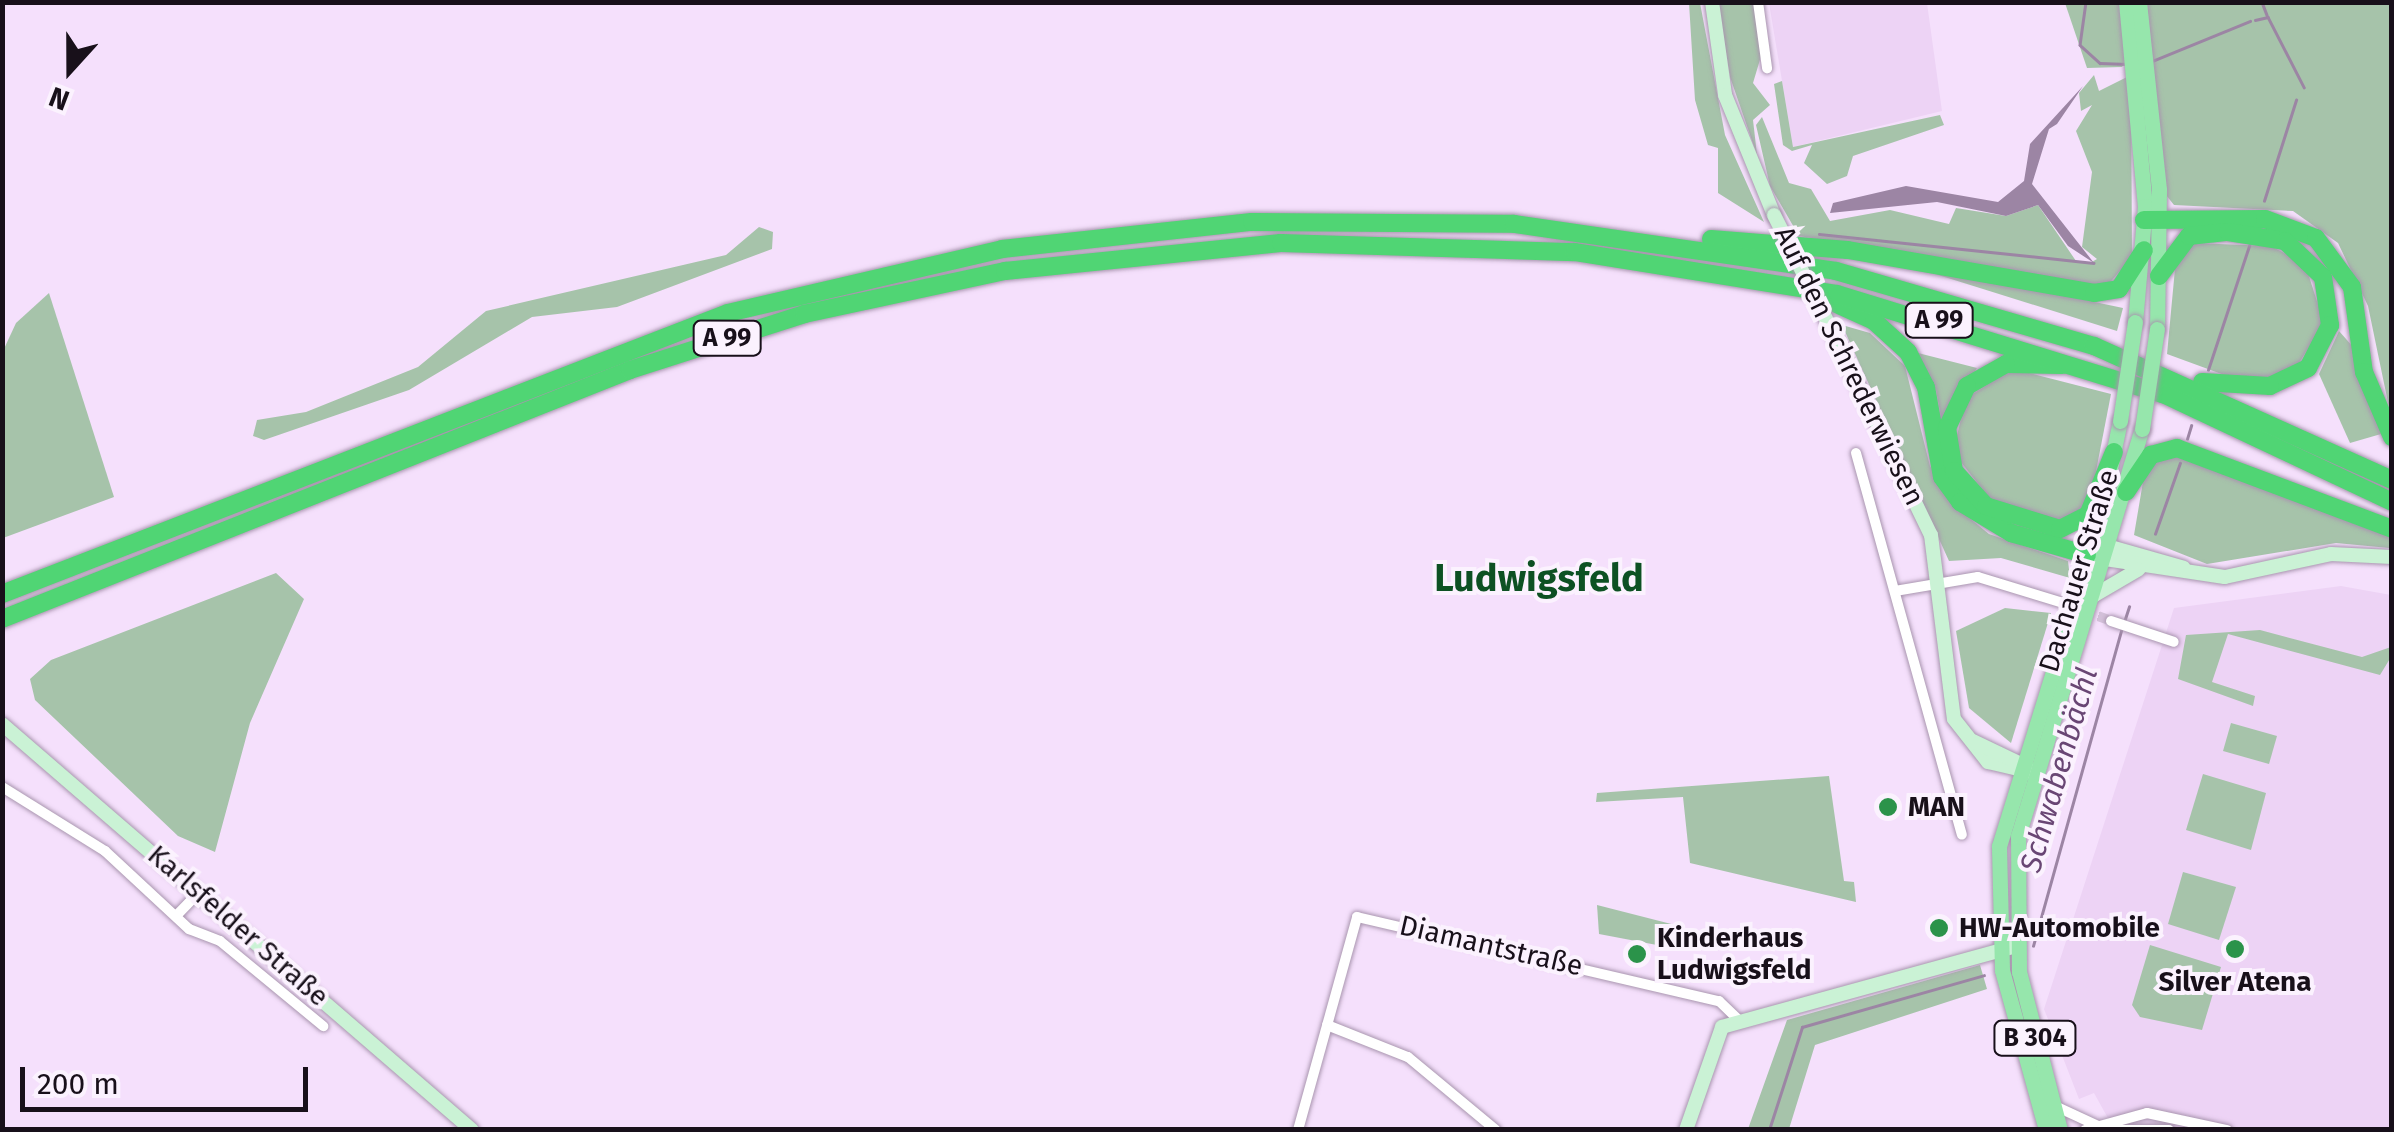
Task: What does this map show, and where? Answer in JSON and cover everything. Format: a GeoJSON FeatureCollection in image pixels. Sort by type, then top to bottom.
{"type":"FeatureCollection","features":[{"type":"Feature","properties":{"kind":"highway"},"geometry":{"type":"LineString","coordinates":[[2152,220],[2265,219],[2316,238],[2352,287],[2364,372],[2392,437]]}},
{"type":"Feature","properties":{"kind":"highway","name":"A 99"},"geometry":{"type":"LineString","coordinates":[[2,594],[637,343],[877,274],[1086,236],[1271,221],[1464,222],[1645,238],[1890,284],[2182,380],[2392,480]]}},
{"type":"Feature","properties":{"kind":"highway"},"geometry":{"type":"LineString","coordinates":[[2159,276],[2189,236],[2268,236],[2300,249],[2329,292],[2326,340],[2298,376],[2270,386],[2182,380]]}},
{"type":"Feature","properties":{"kind":"highway"},"geometry":{"type":"LineString","coordinates":[[1645,238],[1830,248],[2094,293],[2119,289],[2144,250]]}},
{"type":"Feature","properties":{"kind":"highway","name":"A 99"},"geometry":{"type":"LineString","coordinates":[[2,619],[662,359],[804,314],[1005,270],[1196,248],[1424,242],[1593,254],[1788,284],[2088,367],[2242,428],[2392,502]]}},
{"type":"Feature","properties":{"kind":"highway"},"geometry":{"type":"LineString","coordinates":[[1788,284],[1874,321],[1908,352],[1926,387],[1942,477],[1960,502],[1998,527],[2094,555]]}},
{"type":"Feature","properties":{"kind":"highway"},"geometry":{"type":"LineString","coordinates":[[2088,367],[2020,362],[1986,372],[1954,406],[1950,458],[1986,506],[2060,529],[2088,515],[2114,452]]}},
{"type":"Feature","properties":{"kind":"highway"},"geometry":{"type":"LineString","coordinates":[[2126,492],[2151,454],[2177,448],[2392,529]]}},
{"type":"Feature","properties":{"kind":"main road","name":"Dachauer Straße"},"geometry":{"type":"LineString","coordinates":[[2094,555],[2111,543],[2126,492],[2142,429],[2158,330],[2159,276],[2152,220],[2145,78],[2126,2]]}},
{"type":"Feature","properties":{"kind":"main road","name":"Dachauer Straße"},"geometry":{"type":"LineString","coordinates":[[2139,2],[2141,55]]}},
{"type":"Feature","properties":{"kind":"main road","name":"Dachauer Straße"},"geometry":{"type":"LineString","coordinates":[[2046,1130],[2007,947],[1999,846],[2016,767],[2094,555],[2152,220]]}},
{"type":"Feature","properties":{"kind":"main road","name":"Dachauer Straße"},"geometry":{"type":"LineString","coordinates":[[2060,1130],[2007,947],[2018,836],[2034,772],[2094,596],[2094,555]]}},
{"type":"Feature","properties":{"kind":"street","name":"Auf den Schrederwiesen"},"geometry":{"type":"LineString","coordinates":[[1712,2],[1726,94],[1774,215],[1918,500],[1942,580],[1948,692],[1964,734],[2016,767],[2034,772]]}},
{"type":"Feature","properties":{"kind":"street"},"geometry":{"type":"LineString","coordinates":[[1758,2],[1767,68]]}},
{"type":"Feature","properties":{"kind":"street"},"geometry":{"type":"LineString","coordinates":[[1856,453],[1962,835]]}},
{"type":"Feature","properties":{"kind":"street"},"geometry":{"type":"LineString","coordinates":[[2111,543],[2208,576]]}},
{"type":"Feature","properties":{"kind":"street"},"geometry":{"type":"LineString","coordinates":[[2094,555],[2144,568],[2208,576],[2348,552],[2392,557]]}},
{"type":"Feature","properties":{"kind":"street"},"geometry":{"type":"LineString","coordinates":[[2094,596],[2144,568]]}},
{"type":"Feature","properties":{"kind":"street"},"geometry":{"type":"LineString","coordinates":[[1895,591],[1942,580],[2004,580],[2063,603]]}},
{"type":"Feature","properties":{"kind":"street"},"geometry":{"type":"LineString","coordinates":[[2111,621],[2174,642]]}},
{"type":"Feature","properties":{"kind":"street","name":"Karlsfelder Straße"},"geometry":{"type":"LineString","coordinates":[[2,724],[472,1130]]}},
{"type":"Feature","properties":{"kind":"street","name":"Karlsfelder Straße"},"geometry":{"type":"LineString","coordinates":[[2,787],[105,851],[176,916],[323,1026]]}},
{"type":"Feature","properties":{"kind":"street"},"geometry":{"type":"LineString","coordinates":[[176,916],[199,892]]}},
{"type":"Feature","properties":{"kind":"street","name":"Diamantstraße"},"geometry":{"type":"LineString","coordinates":[[1327,1025],[1354,922],[1398,923],[1719,1001],[1739,1020]]}},
{"type":"Feature","properties":{"kind":"street"},"geometry":{"type":"LineString","coordinates":[[1686,1130],[1712,1040],[1739,1020],[2007,947]]}},
{"type":"Feature","properties":{"kind":"street"},"geometry":{"type":"LineString","coordinates":[[1298,1130],[1327,1025],[1408,1057],[1496,1130]]}},
{"type":"Feature","properties":{"kind":"street"},"geometry":{"type":"LineString","coordinates":[[2053,1104],[2099,1126]]}},
{"type":"Feature","properties":{"kind":"street"},"geometry":{"type":"LineString","coordinates":[[2086,1130],[2158,1114],[2226,1130]]}},
{"type":"Feature","properties":{"kind":"street"},"geometry":{"type":"LineString","coordinates":[[2116,1130],[2169,1130]]}},
{"type":"Feature","properties":{"kind":"shaded area"},"geometry":{"type":"Polygon","coordinates":[[[1769,3],[1927,3],[1942,111],[1793,147],[1769,3]]]}},
{"type":"Feature","properties":{"kind":"shaded area"},"geometry":{"type":"Polygon","coordinates":[[[2083,86],[2057,124],[2049,129],[2032,184],[2094,263],[2068,246],[2038,205],[2006,216],[1937,202],[1830,213],[1833,203],[1906,186],[1998,202],[2024,181],[2030,144],[2083,86]]]}},
{"type":"Feature","properties":{"kind":"shaded area"},"geometry":{"type":"Polygon","coordinates":[[[2341,586],[2391,595],[2391,1129],[2114,1129],[2094,1093],[2079,1099],[2044,1009],[2174,608],[2341,586]]]}},
{"type":"Feature","properties":{"kind":"green space"},"geometry":{"type":"Polygon","coordinates":[[[1689,3],[1700,3],[1725,135],[1764,222],[1718,193],[1718,148],[1708,145],[1695,100],[1689,3]]]}},
{"type":"Feature","properties":{"kind":"green space"},"geometry":{"type":"Polygon","coordinates":[[[1718,3],[1755,3],[1762,53],[1753,83],[1770,105],[1753,120],[1757,155],[1730,77],[1718,3]]]}},
{"type":"Feature","properties":{"kind":"green space"},"geometry":{"type":"Polygon","coordinates":[[[2065,3],[2120,3],[2129,58],[2122,67],[2087,68],[2065,3]]]}},
{"type":"Feature","properties":{"kind":"green space"},"geometry":{"type":"Polygon","coordinates":[[[2147,3],[2391,3],[2391,417],[2368,306],[2338,243],[2293,211],[2174,205],[2166,195],[2147,3]]]}},
{"type":"Feature","properties":{"kind":"green space"},"geometry":{"type":"Polygon","coordinates":[[[2094,75],[2099,91],[2131,75],[2132,257],[2106,287],[1799,236],[1770,186],[1756,125],[1762,117],[1789,183],[1811,189],[1830,221],[1890,210],[1949,224],[1956,208],[2006,216],[2038,205],[2076,261],[2090,263],[2097,259],[2082,247],[2092,172],[2076,131],[2092,105],[2081,111],[2079,93],[2094,75]]]}},
{"type":"Feature","properties":{"kind":"green space"},"geometry":{"type":"Polygon","coordinates":[[[1782,81],[1793,147],[1940,115],[1944,125],[1853,156],[1847,176],[1827,184],[1804,163],[1812,145],[1792,151],[1783,145],[1774,84],[1782,81]]]}},
{"type":"Feature","properties":{"kind":"green space"},"geometry":{"type":"Polygon","coordinates":[[[759,227],[773,232],[772,249],[617,307],[532,317],[409,390],[264,440],[253,436],[257,420],[306,412],[418,367],[486,311],[726,255],[759,227]]]}},
{"type":"Feature","properties":{"kind":"green space"},"geometry":{"type":"Polygon","coordinates":[[[2192,243],[2271,246],[2305,264],[2324,323],[2294,371],[2267,380],[2227,376],[2167,354],[2175,269],[2192,243]]]}},
{"type":"Feature","properties":{"kind":"green space"},"geometry":{"type":"Polygon","coordinates":[[[1934,268],[2123,308],[2117,331],[1932,273],[1934,268]]]}},
{"type":"Feature","properties":{"kind":"green space"},"geometry":{"type":"Polygon","coordinates":[[[49,293],[114,497],[3,538],[3,351],[16,323],[49,293]]]}},
{"type":"Feature","properties":{"kind":"green space"},"geometry":{"type":"Polygon","coordinates":[[[1842,325],[1870,333],[1905,366],[1930,466],[1951,503],[1989,534],[2068,561],[2070,578],[2001,558],[1949,561],[1842,325]]]}},
{"type":"Feature","properties":{"kind":"green space"},"geometry":{"type":"Polygon","coordinates":[[[2339,331],[2354,348],[2381,434],[2350,443],[2319,374],[2339,331]]]}},
{"type":"Feature","properties":{"kind":"green space"},"geometry":{"type":"Polygon","coordinates":[[[1918,353],[1977,368],[1942,423],[1936,390],[1918,353]]]}},
{"type":"Feature","properties":{"kind":"green space"},"geometry":{"type":"Polygon","coordinates":[[[2013,369],[2111,394],[2091,497],[2074,517],[2053,523],[1994,504],[1953,452],[1966,398],[2013,369]]]}},
{"type":"Feature","properties":{"kind":"green space"},"geometry":{"type":"Polygon","coordinates":[[[2171,455],[2391,535],[2389,548],[2336,543],[2207,564],[2134,535],[2145,470],[2171,455]]]}},
{"type":"Feature","properties":{"kind":"green space"},"geometry":{"type":"Polygon","coordinates":[[[276,573],[304,599],[250,723],[215,852],[178,836],[35,700],[30,679],[51,660],[276,573]]]}},
{"type":"Feature","properties":{"kind":"green space"},"geometry":{"type":"Polygon","coordinates":[[[2005,608],[2051,613],[2011,743],[1969,708],[1956,631],[2005,608]]]}},
{"type":"Feature","properties":{"kind":"green space"},"geometry":{"type":"Polygon","coordinates":[[[2260,630],[2362,657],[2391,647],[2391,657],[2380,675],[2228,634],[2212,682],[2255,696],[2253,706],[2178,679],[2186,635],[2260,630]]]}},
{"type":"Feature","properties":{"kind":"green space"},"geometry":{"type":"Polygon","coordinates":[[[2231,723],[2277,736],[2269,764],[2223,751],[2231,723]]]}},
{"type":"Feature","properties":{"kind":"green space"},"geometry":{"type":"Polygon","coordinates":[[[2203,774],[2266,793],[2251,850],[2186,830],[2203,774]]]}},
{"type":"Feature","properties":{"kind":"green space"},"geometry":{"type":"Polygon","coordinates":[[[1829,776],[1844,881],[1854,882],[1856,902],[1690,863],[1683,797],[1596,802],[1597,793],[1829,776]]]}},
{"type":"Feature","properties":{"kind":"green space"},"geometry":{"type":"Polygon","coordinates":[[[2183,872],[2236,887],[2219,940],[2168,924],[2183,872]]]}},
{"type":"Feature","properties":{"kind":"green space"},"geometry":{"type":"Polygon","coordinates":[[[1597,905],[1683,927],[1678,949],[1599,934],[1597,905]]]}},
{"type":"Feature","properties":{"kind":"green space"},"geometry":{"type":"Polygon","coordinates":[[[2150,945],[2221,967],[2202,1030],[2140,1017],[2132,1005],[2150,945]]]}},
{"type":"Feature","properties":{"kind":"green space"},"geometry":{"type":"Polygon","coordinates":[[[1980,965],[1987,989],[1815,1045],[1789,1129],[1748,1129],[1787,1020],[1980,965]]]}},
{"type":"Feature","properties":{"kind":"waterway","name":"Schwabenbächl"},"geometry":{"type":"LineString","coordinates":[[2086,2],[2080,45],[2100,63],[2127,64]]}},
{"type":"Feature","properties":{"kind":"waterway"},"geometry":{"type":"LineString","coordinates":[[2262,2],[2267,15]]}},
{"type":"Feature","properties":{"kind":"waterway","name":"Schwabenbächl"},"geometry":{"type":"LineString","coordinates":[[2255,20],[2268,17],[2304,87]]}},
{"type":"Feature","properties":{"kind":"waterway","name":"Schwabenbächl"},"geometry":{"type":"LineString","coordinates":[[2150,62],[2250,21]]}},
{"type":"Feature","properties":{"kind":"waterway","name":"Schwabenbächl"},"geometry":{"type":"LineString","coordinates":[[2264,201],[2296,100]]}},
{"type":"Feature","properties":{"kind":"waterway"},"geometry":{"type":"LineString","coordinates":[[1819,234],[2093,263]]}},
{"type":"Feature","properties":{"kind":"waterway","name":"Schwabenbächl"},"geometry":{"type":"LineString","coordinates":[[2208,370],[2249,246]]}},
{"type":"Feature","properties":{"kind":"waterway","name":"Schwabenbächl"},"geometry":{"type":"LineString","coordinates":[[2187,439],[2191,426]]}},
{"type":"Feature","properties":{"kind":"waterway","name":"Schwabenbächl"},"geometry":{"type":"LineString","coordinates":[[2155,534],[2180,463]]}},
{"type":"Feature","properties":{"kind":"waterway","name":"Schwabenbächl"},"geometry":{"type":"LineString","coordinates":[[2125,619],[2129,607]]}},
{"type":"Feature","properties":{"kind":"waterway","name":"Schwabenbächl"},"geometry":{"type":"LineString","coordinates":[[2033,946],[2122,627]]}},
{"type":"Feature","properties":{"kind":"waterway","name":"Schwabenbächl"},"geometry":{"type":"LineString","coordinates":[[1769,1130],[1802,1027],[1984,975]]}},
{"type":"Feature","properties":{"kind":"tunnel"},"geometry":{"type":"LineString","coordinates":[[2084,611],[2111,621]]}},
{"type":"Feature","properties":{"kind":"place","name":"MAN"},"geometry":{"type":"Point","coordinates":[1888,807]}},
{"type":"Feature","properties":{"kind":"place","name":"HW-Automobile"},"geometry":{"type":"Point","coordinates":[1939,928]}},
{"type":"Feature","properties":{"kind":"place","name":"Silver Atena"},"geometry":{"type":"Point","coordinates":[2235,949]}},
{"type":"Feature","properties":{"kind":"place","name":"Kinderhaus Ludwigsfeld"},"geometry":{"type":"Point","coordinates":[1637,954]}},
{"type":"Feature","properties":{"kind":"district","name":"Ludwigsfeld"},"geometry":{"type":"Point","coordinates":[1539,579]}}]}
